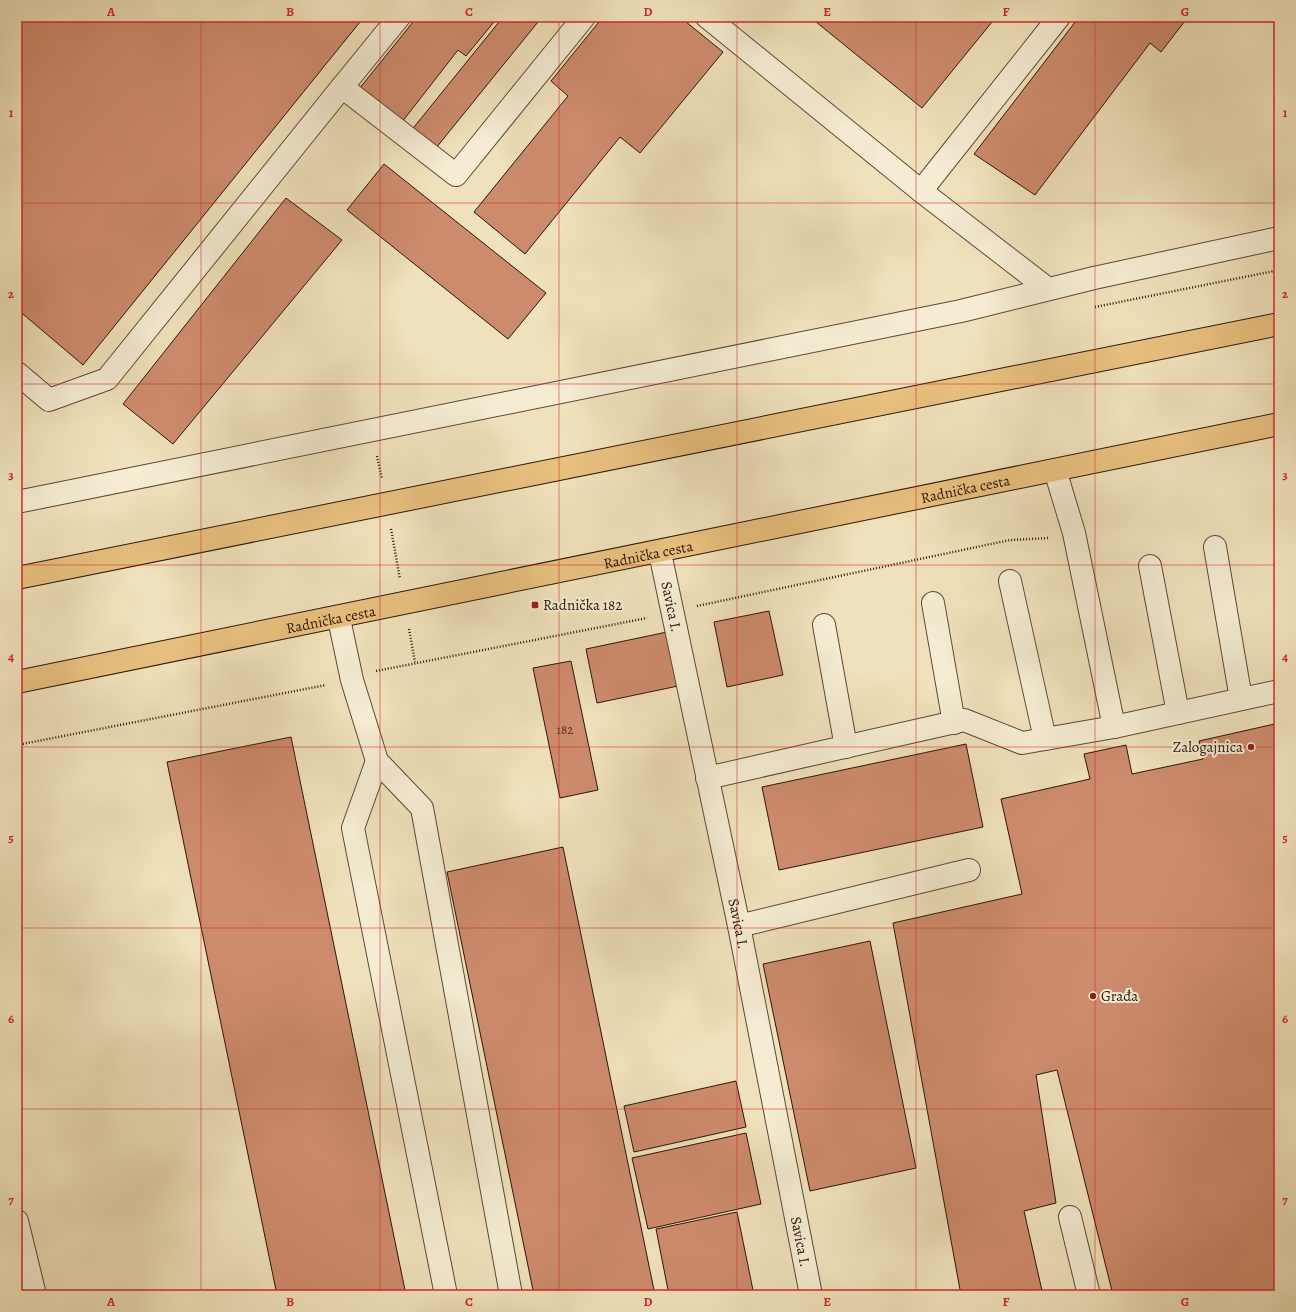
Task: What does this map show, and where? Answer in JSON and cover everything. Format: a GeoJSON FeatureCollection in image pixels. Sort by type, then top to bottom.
{"type":"FeatureCollection","features":[{"type":"Feature","properties":{"kind":"main road"},"geometry":{"type":"LineString","coordinates":[[17,578],[1279,324]]}},
{"type":"Feature","properties":{"kind":"main road","name":"Radnička cesta"},"geometry":{"type":"LineString","coordinates":[[17,682],[338,619],[1279,424]]}},
{"type":"Feature","properties":{"kind":"street"},"geometry":{"type":"LineString","coordinates":[[17,373],[49,400],[107,379],[399,17]]}},
{"type":"Feature","properties":{"kind":"street"},"geometry":{"type":"LineString","coordinates":[[342,87],[456,175],[584,17]]}},
{"type":"Feature","properties":{"kind":"street"},"geometry":{"type":"LineString","coordinates":[[707,17],[921,191],[1048,289]]}},
{"type":"Feature","properties":{"kind":"street"},"geometry":{"type":"LineString","coordinates":[[921,191],[1059,17]]}},
{"type":"Feature","properties":{"kind":"street"},"geometry":{"type":"LineString","coordinates":[[17,502],[953,313],[1048,289],[1279,238]]}},
{"type":"Feature","properties":{"kind":"street"},"geometry":{"type":"LineString","coordinates":[[1055,470],[1074,533],[1114,727]]}},
{"type":"Feature","properties":{"kind":"street"},"geometry":{"type":"LineString","coordinates":[[1215,547],[1241,699]]}},
{"type":"Feature","properties":{"kind":"street","name":"Savica I."},"geometry":{"type":"LineString","coordinates":[[660,553],[674,612],[707,778],[739,926],[811,1295]]}},
{"type":"Feature","properties":{"kind":"street"},"geometry":{"type":"LineString","coordinates":[[1150,566],[1178,713]]}},
{"type":"Feature","properties":{"kind":"street"},"geometry":{"type":"LineString","coordinates":[[1010,581],[1045,739]]}},
{"type":"Feature","properties":{"kind":"street"},"geometry":{"type":"LineString","coordinates":[[933,603],[954,723]]}},
{"type":"Feature","properties":{"kind":"street"},"geometry":{"type":"LineString","coordinates":[[338,619],[352,680],[377,761],[422,808],[511,1295]]}},
{"type":"Feature","properties":{"kind":"street"},"geometry":{"type":"LineString","coordinates":[[824,625],[846,747]]}},
{"type":"Feature","properties":{"kind":"street"},"geometry":{"type":"LineString","coordinates":[[707,778],[964,720],[1022,744],[1114,727],[1279,691]]}},
{"type":"Feature","properties":{"kind":"street"},"geometry":{"type":"LineString","coordinates":[[377,761],[353,828],[446,1295]]}},
{"type":"Feature","properties":{"kind":"street"},"geometry":{"type":"LineString","coordinates":[[739,926],[969,870]]}},
{"type":"Feature","properties":{"kind":"street"},"geometry":{"type":"LineString","coordinates":[[1070,1217],[1089,1295]]}},
{"type":"Feature","properties":{"kind":"street"},"geometry":{"type":"LineString","coordinates":[[17,1221],[34,1295]]}},
{"type":"Feature","properties":{"kind":"path"},"geometry":{"type":"LineString","coordinates":[[377,452],[383,485]]}},
{"type":"Feature","properties":{"kind":"path"},"geometry":{"type":"LineString","coordinates":[[391,525],[401,583]]}},
{"type":"Feature","properties":{"kind":"path"},"geometry":{"type":"LineString","coordinates":[[17,745],[352,680],[376,671],[415,662],[674,612],[1010,540],[1058,537],[1074,533]]}},
{"type":"Feature","properties":{"kind":"path"},"geometry":{"type":"LineString","coordinates":[[409,629],[415,662]]}},
{"type":"Feature","properties":{"kind":"building"},"geometry":{"type":"Polygon","coordinates":[[[17,17],[364,17],[83,365],[17,309],[17,17]]]}},
{"type":"Feature","properties":{"kind":"building"},"geometry":{"type":"Polygon","coordinates":[[[417,17],[498,17],[466,56],[458,50],[402,122],[359,89],[417,17]]]}},
{"type":"Feature","properties":{"kind":"building"},"geometry":{"type":"Polygon","coordinates":[[[503,17],[542,17],[436,148],[410,132],[503,17]]]}},
{"type":"Feature","properties":{"kind":"building"},"geometry":{"type":"Polygon","coordinates":[[[603,17],[680,17],[723,52],[640,153],[620,137],[525,254],[474,212],[568,96],[551,81],[603,17]]]}},
{"type":"Feature","properties":{"kind":"building"},"geometry":{"type":"Polygon","coordinates":[[[810,17],[996,17],[922,108],[810,17]]]}},
{"type":"Feature","properties":{"kind":"building"},"geometry":{"type":"Polygon","coordinates":[[[1079,17],[1188,17],[1161,52],[1150,43],[1035,195],[974,154],[1079,17]]]}},
{"type":"Feature","properties":{"kind":"building"},"geometry":{"type":"Polygon","coordinates":[[[384,164],[546,293],[508,339],[347,210],[384,164]]]}},
{"type":"Feature","properties":{"kind":"building"},"geometry":{"type":"Polygon","coordinates":[[[286,198],[342,240],[173,444],[123,404],[286,198]]]}},
{"type":"Feature","properties":{"kind":"building"},"geometry":{"type":"Polygon","coordinates":[[[769,611],[783,675],[727,687],[714,622],[769,611]]]}},
{"type":"Feature","properties":{"kind":"building"},"geometry":{"type":"Polygon","coordinates":[[[667,632],[678,686],[597,703],[586,649],[667,632]]]}},
{"type":"Feature","properties":{"kind":"building"},"geometry":{"type":"Polygon","coordinates":[[[571,661],[598,790],[560,798],[533,668],[571,661]]]}},
{"type":"Feature","properties":{"kind":"building","name":"Građa"},"geometry":{"type":"Polygon","coordinates":[[[1279,723],[1279,1295],[1113,1295],[1057,1070],[1036,1075],[1056,1203],[1024,1211],[1043,1295],[961,1295],[893,923],[1022,894],[1001,799],[1090,779],[1084,754],[1126,745],[1132,774],[1203,759],[1199,741],[1279,723]]]}},
{"type":"Feature","properties":{"kind":"building"},"geometry":{"type":"Polygon","coordinates":[[[291,737],[406,1295],[277,1295],[167,762],[291,737]]]}},
{"type":"Feature","properties":{"kind":"building"},"geometry":{"type":"Polygon","coordinates":[[[966,744],[983,827],[779,870],[762,787],[966,744]]]}},
{"type":"Feature","properties":{"kind":"building"},"geometry":{"type":"Polygon","coordinates":[[[563,847],[655,1295],[534,1295],[447,872],[563,847]]]}},
{"type":"Feature","properties":{"kind":"building"},"geometry":{"type":"Polygon","coordinates":[[[870,941],[916,1168],[810,1191],[763,964],[870,941]]]}},
{"type":"Feature","properties":{"kind":"building"},"geometry":{"type":"Polygon","coordinates":[[[736,1081],[746,1127],[634,1152],[624,1106],[736,1081]]]}},
{"type":"Feature","properties":{"kind":"building"},"geometry":{"type":"Polygon","coordinates":[[[746,1133],[761,1204],[648,1229],[632,1158],[746,1133]]]}},
{"type":"Feature","properties":{"kind":"building"},"geometry":{"type":"Polygon","coordinates":[[[737,1212],[754,1295],[669,1295],[656,1229],[737,1212]]]}},
{"type":"Feature","properties":{"kind":"place","name":"Radnička 182"},"geometry":{"type":"Point","coordinates":[535,605]}},
{"type":"Feature","properties":{"kind":"place","name":"Zalogajnica"},"geometry":{"type":"Point","coordinates":[1251,747]}},
{"type":"Feature","properties":{"kind":"place","name":"Građa"},"geometry":{"type":"Point","coordinates":[1093,996]}}]}
